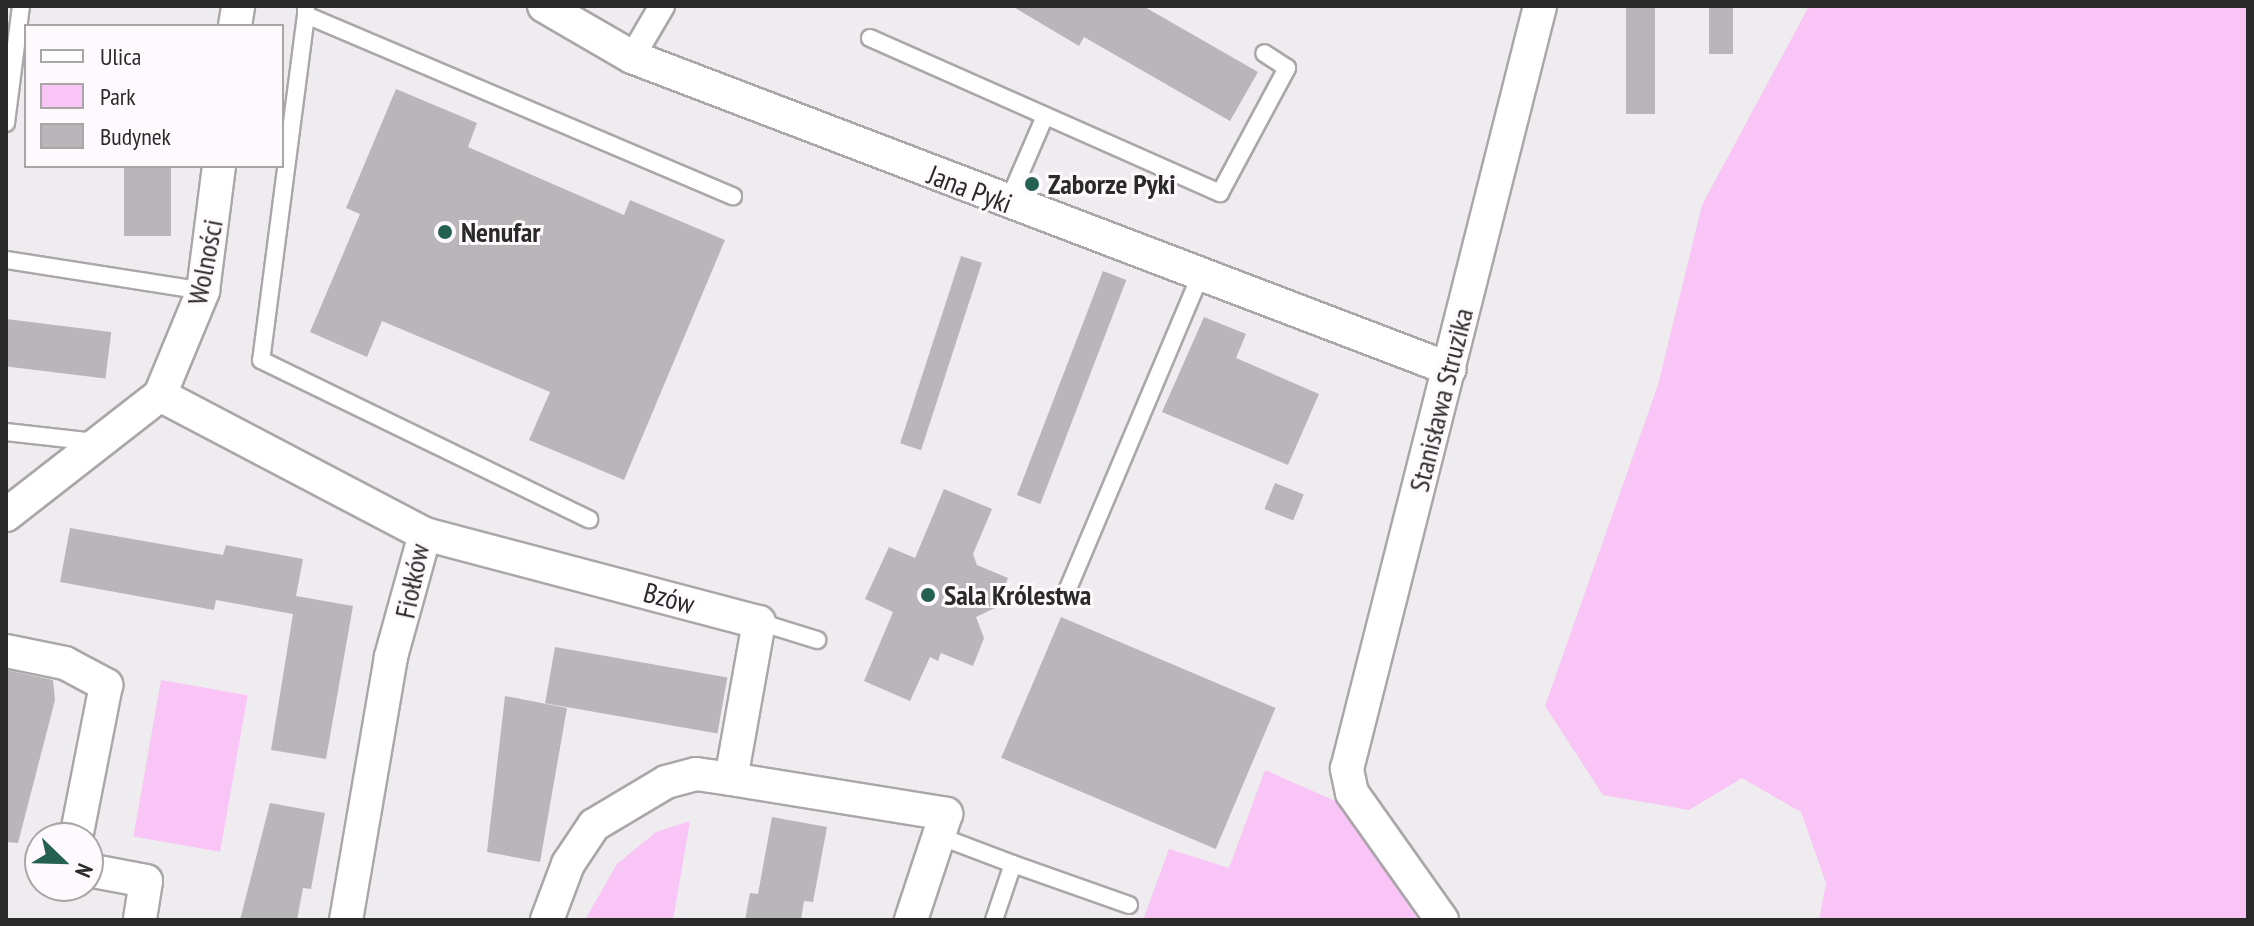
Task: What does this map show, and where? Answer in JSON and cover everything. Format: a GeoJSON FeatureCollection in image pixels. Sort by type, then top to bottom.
{"type":"FeatureCollection","features":[{"type":"Feature","properties":{"kind":"street","name":"Jana Pyki"},"geometry":{"type":"LineString","coordinates":[[544,6],[632,57],[1007,204],[1450,369]]}},
{"type":"Feature","properties":{"kind":"street"},"geometry":{"type":"LineString","coordinates":[[632,57],[662,6]]}},
{"type":"Feature","properties":{"kind":"street","name":"Stanisława Struzika"},"geometry":{"type":"LineString","coordinates":[[1442,920],[1352,793],[1347,769],[1540,6]]}},
{"type":"Feature","properties":{"kind":"street","name":"Wolności"},"geometry":{"type":"LineString","coordinates":[[160,395],[180,356],[203,291],[219,168]]}},
{"type":"Feature","properties":{"kind":"street"},"geometry":{"type":"LineString","coordinates":[[6,515],[160,395]]}},
{"type":"Feature","properties":{"kind":"street","name":"Fiołków"},"geometry":{"type":"LineString","coordinates":[[160,395],[425,534],[391,657],[346,920]]}},
{"type":"Feature","properties":{"kind":"street","name":"Bzów"},"geometry":{"type":"LineString","coordinates":[[425,534],[759,622]]}},
{"type":"Feature","properties":{"kind":"street"},"geometry":{"type":"LineString","coordinates":[[731,779],[759,622]]}},
{"type":"Feature","properties":{"kind":"street"},"geometry":{"type":"LineString","coordinates":[[6,651],[65,663],[106,685],[79,822]]}},
{"type":"Feature","properties":{"kind":"street"},"geometry":{"type":"LineString","coordinates":[[547,920],[568,864],[606,817],[666,782],[696,774],[946,814],[911,920]]}},
{"type":"Feature","properties":{"kind":"street"},"geometry":{"type":"LineString","coordinates":[[104,873],[146,881],[140,920]]}},
{"type":"Feature","properties":{"kind":"lane"},"geometry":{"type":"LineString","coordinates":[[6,123],[21,6]]}},
{"type":"Feature","properties":{"kind":"lane"},"geometry":{"type":"LineString","coordinates":[[589,519],[261,360],[306,10],[733,196]]}},
{"type":"Feature","properties":{"kind":"lane"},"geometry":{"type":"LineString","coordinates":[[870,38],[1220,193],[1287,68],[1264,53]]}},
{"type":"Feature","properties":{"kind":"lane"},"geometry":{"type":"LineString","coordinates":[[1007,204],[1045,116]]}},
{"type":"Feature","properties":{"kind":"lane"},"geometry":{"type":"LineString","coordinates":[[6,260],[203,291]]}},
{"type":"Feature","properties":{"kind":"lane"},"geometry":{"type":"LineString","coordinates":[[1067,591],[1200,276]]}},
{"type":"Feature","properties":{"kind":"lane"},"geometry":{"type":"LineString","coordinates":[[6,432],[96,443]]}},
{"type":"Feature","properties":{"kind":"lane"},"geometry":{"type":"LineString","coordinates":[[759,622],[817,640]]}},
{"type":"Feature","properties":{"kind":"lane"},"geometry":{"type":"LineString","coordinates":[[939,836],[1129,905]]}},
{"type":"Feature","properties":{"kind":"lane"},"geometry":{"type":"LineString","coordinates":[[994,920],[1013,864]]}},
{"type":"Feature","properties":{"kind":"green space"},"geometry":{"type":"Polygon","coordinates":[[[1809,6],[2248,6],[2248,920],[1819,920],[1826,883],[1801,812],[1742,778],[1689,810],[1603,795],[1545,706],[1658,385],[1702,205],[1809,6]]]}},
{"type":"Feature","properties":{"kind":"green space"},"geometry":{"type":"Polygon","coordinates":[[[161,680],[248,695],[220,852],[133,837],[161,680]]]}},
{"type":"Feature","properties":{"kind":"green space"},"geometry":{"type":"Polygon","coordinates":[[[1265,770],[1342,804],[1418,920],[1143,920],[1169,849],[1229,868],[1265,770]]]}},
{"type":"Feature","properties":{"kind":"green space"},"geometry":{"type":"Polygon","coordinates":[[[690,821],[673,920],[585,920],[617,864],[656,832],[690,821]]]}},
{"type":"Feature","properties":{"kind":"building"},"geometry":{"type":"Polygon","coordinates":[[[1012,6],[1143,6],[1258,72],[1230,121],[1084,37],[1079,46],[1012,6]]]}},
{"type":"Feature","properties":{"kind":"building"},"geometry":{"type":"Polygon","coordinates":[[[1626,6],[1655,6],[1655,114],[1626,114],[1626,6]]]}},
{"type":"Feature","properties":{"kind":"building"},"geometry":{"type":"Polygon","coordinates":[[[1709,6],[1733,6],[1733,54],[1709,54],[1709,6]]]}},
{"type":"Feature","properties":{"kind":"building"},"geometry":{"type":"Polygon","coordinates":[[[396,89],[477,123],[468,147],[624,215],[630,200],[725,240],[624,480],[529,440],[550,392],[382,321],[367,357],[310,332],[360,214],[346,208],[396,89]]]}},
{"type":"Feature","properties":{"kind":"building"},"geometry":{"type":"Polygon","coordinates":[[[124,168],[171,168],[171,236],[124,236],[124,168]]]}},
{"type":"Feature","properties":{"kind":"building"},"geometry":{"type":"Polygon","coordinates":[[[961,256],[982,263],[921,450],[900,443],[961,256]]]}},
{"type":"Feature","properties":{"kind":"building"},"geometry":{"type":"Polygon","coordinates":[[[1103,271],[1126,280],[1040,504],[1017,495],[1103,271]]]}},
{"type":"Feature","properties":{"kind":"building"},"geometry":{"type":"Polygon","coordinates":[[[1204,317],[1246,334],[1236,358],[1319,394],[1288,465],[1162,412],[1204,317]]]}},
{"type":"Feature","properties":{"kind":"building"},"geometry":{"type":"Polygon","coordinates":[[[6,319],[111,332],[105,379],[6,366],[6,319]]]}},
{"type":"Feature","properties":{"kind":"building"},"geometry":{"type":"Polygon","coordinates":[[[1275,483],[1304,495],[1293,521],[1265,509],[1275,483]]]}},
{"type":"Feature","properties":{"kind":"building"},"geometry":{"type":"Polygon","coordinates":[[[944,489],[992,509],[973,554],[977,565],[1008,578],[997,607],[976,617],[984,638],[973,666],[941,653],[938,661],[930,657],[910,701],[864,681],[893,612],[865,599],[889,547],[915,558],[944,489]]]}},
{"type":"Feature","properties":{"kind":"building"},"geometry":{"type":"Polygon","coordinates":[[[70,528],[223,555],[226,545],[303,559],[296,596],[353,606],[326,759],[271,750],[293,614],[216,600],[214,610],[60,582],[70,528]]]}},
{"type":"Feature","properties":{"kind":"building"},"geometry":{"type":"Polygon","coordinates":[[[1061,617],[1275,708],[1216,849],[1001,758],[1061,617]]]}},
{"type":"Feature","properties":{"kind":"building"},"geometry":{"type":"Polygon","coordinates":[[[555,647],[727,677],[717,734],[545,703],[555,647]]]}},
{"type":"Feature","properties":{"kind":"building"},"geometry":{"type":"Polygon","coordinates":[[[6,670],[53,680],[55,700],[18,843],[6,842],[6,670]]]}},
{"type":"Feature","properties":{"kind":"building"},"geometry":{"type":"Polygon","coordinates":[[[505,696],[567,708],[540,862],[487,852],[505,696]]]}},
{"type":"Feature","properties":{"kind":"building"},"geometry":{"type":"Polygon","coordinates":[[[270,803],[325,813],[311,889],[303,888],[297,920],[240,920],[270,803]]]}},
{"type":"Feature","properties":{"kind":"building"},"geometry":{"type":"Polygon","coordinates":[[[772,817],[827,827],[813,902],[804,901],[801,920],[745,920],[750,893],[758,894],[772,817]]]}},
{"type":"Feature","properties":{"kind":"place","name":"Zaborze Pyki"},"geometry":{"type":"Point","coordinates":[1032,184]}},
{"type":"Feature","properties":{"kind":"place","name":"Nenufar"},"geometry":{"type":"Point","coordinates":[445,232]}},
{"type":"Feature","properties":{"kind":"place","name":"Sala Królestwa"},"geometry":{"type":"Point","coordinates":[928,595]}}]}
